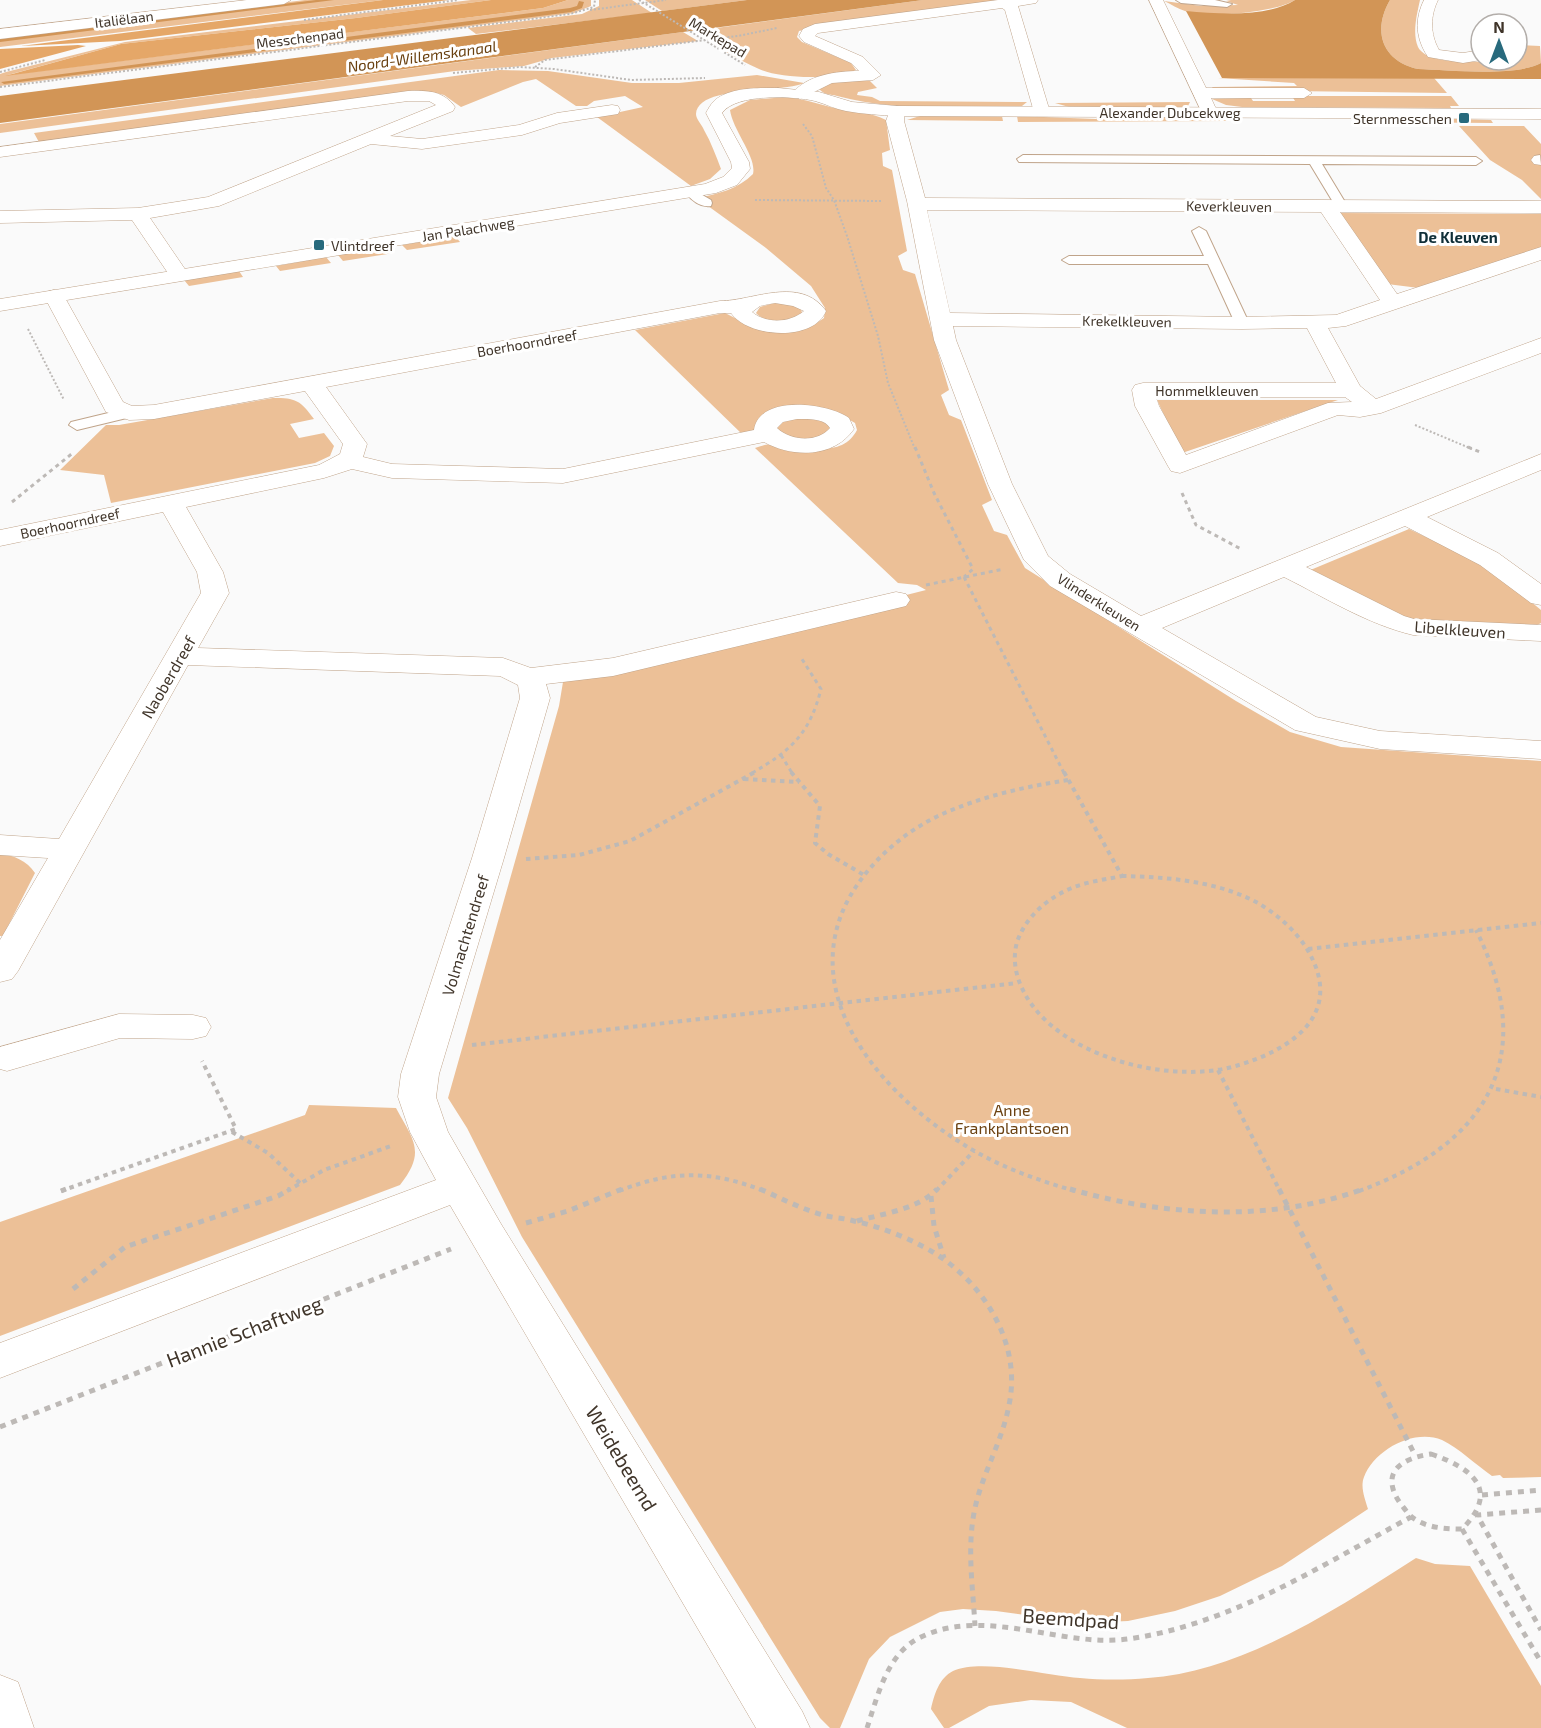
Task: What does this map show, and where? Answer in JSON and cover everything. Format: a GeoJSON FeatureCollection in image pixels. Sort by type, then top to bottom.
{"type":"FeatureCollection","features":[{"type":"Feature","properties":{"kind":"street","name":"Italiëlaan"},"geometry":{"type":"LineString","coordinates":[[0,34],[131,12],[285,0]]}},
{"type":"Feature","properties":{"kind":"street"},"geometry":{"type":"LineString","coordinates":[[800,94],[819,80],[827,78],[877,87],[857,60],[809,39],[808,32],[826,27],[1031,0]]}},
{"type":"Feature","properties":{"kind":"street"},"geometry":{"type":"LineString","coordinates":[[1156,0],[1210,113]]}},
{"type":"Feature","properties":{"kind":"street"},"geometry":{"type":"LineString","coordinates":[[1431,0],[1427,6],[1424,26],[1428,43],[1434,54],[1469,58]]}},
{"type":"Feature","properties":{"kind":"street"},"geometry":{"type":"LineString","coordinates":[[1006,4],[1012,8],[1042,112]]}},
{"type":"Feature","properties":{"kind":"street","name":"Alexander Dubcekweg"},"geometry":{"type":"LineString","coordinates":[[1200,93],[1304,93]]}},
{"type":"Feature","properties":{"kind":"street","name":"Jan Palachweg"},"geometry":{"type":"LineString","coordinates":[[0,304],[179,275],[699,198],[730,181],[741,169],[740,162],[714,113],[718,105],[730,99],[756,94],[800,94]]}},
{"type":"Feature","properties":{"kind":"street","name":"Alexander Dubcekweg"},"geometry":{"type":"LineString","coordinates":[[800,94],[842,105],[897,111],[1541,114]]}},
{"type":"Feature","properties":{"kind":"street"},"geometry":{"type":"LineString","coordinates":[[0,152],[408,96],[432,97],[446,104],[447,107],[229,197],[138,214],[0,217]]}},
{"type":"Feature","properties":{"kind":"street"},"geometry":{"type":"LineString","coordinates":[[372,139],[422,144],[522,130],[558,118],[598,110]]}},
{"type":"Feature","properties":{"kind":"street","name":"Vlinderkleuven"},"geometry":{"type":"LineString","coordinates":[[897,111],[895,121],[916,202],[945,340],[1000,484],[1037,560],[1060,580],[1306,724],[1380,740],[1541,750]]}},
{"type":"Feature","properties":{"kind":"street","name":"Keverkleuven"},"geometry":{"type":"LineString","coordinates":[[916,202],[1541,207]]}},
{"type":"Feature","properties":{"kind":"street"},"geometry":{"type":"LineString","coordinates":[[1334,207],[1393,303]]}},
{"type":"Feature","properties":{"kind":"street"},"geometry":{"type":"LineString","coordinates":[[138,214],[179,275]]}},
{"type":"Feature","properties":{"kind":"street","name":"Krekelkleuven"},"geometry":{"type":"LineString","coordinates":[[940,319],[1242,323],[1338,321],[1541,253]]}},
{"type":"Feature","properties":{"kind":"street"},"geometry":{"type":"LineString","coordinates":[[54,296],[114,407],[129,413]]}},
{"type":"Feature","properties":{"kind":"street","name":"Boerhoorndreef"},"geometry":{"type":"LineString","coordinates":[[129,413],[154,412],[720,308],[742,308]]}},
{"type":"Feature","properties":{"kind":"street"},"geometry":{"type":"LineString","coordinates":[[1314,322],[1351,390],[1373,408]]}},
{"type":"Feature","properties":{"kind":"street"},"geometry":{"type":"LineString","coordinates":[[1180,466],[1336,408],[1360,410],[1373,408],[1541,345]]}},
{"type":"Feature","properties":{"kind":"street"},"geometry":{"type":"LineString","coordinates":[[311,383],[355,444],[350,461],[392,471],[563,476],[768,434]]}},
{"type":"Feature","properties":{"kind":"street","name":"Hommelkleuven"},"geometry":{"type":"LineString","coordinates":[[1180,466],[1147,406],[1143,390],[1351,390]]}},
{"type":"Feature","properties":{"kind":"street","name":"Boerhoorndreef"},"geometry":{"type":"LineString","coordinates":[[0,538],[324,471],[350,461]]}},
{"type":"Feature","properties":{"kind":"street"},"geometry":{"type":"LineString","coordinates":[[1139,627],[1407,517],[1534,469]]}},
{"type":"Feature","properties":{"kind":"street","name":"Naoberdreef"},"geometry":{"type":"LineString","coordinates":[[0,970],[215,593],[210,572],[170,502]]}},
{"type":"Feature","properties":{"kind":"street"},"geometry":{"type":"LineString","coordinates":[[1407,517],[1489,559],[1541,597]]}},
{"type":"Feature","properties":{"kind":"street","name":"Libelkleuven"},"geometry":{"type":"LineString","coordinates":[[1282,569],[1394,622],[1413,627],[1541,633]]}},
{"type":"Feature","properties":{"kind":"street"},"geometry":{"type":"LineString","coordinates":[[180,656],[503,667],[528,677],[613,667],[896,600]]}},
{"type":"Feature","properties":{"kind":"street","name":"Volmachtendreef"},"geometry":{"type":"LineString","coordinates":[[460,1186],[429,1132],[417,1097],[420,1074],[488,858],[535,698],[535,687],[528,677]]}},
{"type":"Feature","properties":{"kind":"street"},"geometry":{"type":"LineString","coordinates":[[0,845],[69,849]]}},
{"type":"Feature","properties":{"kind":"street"},"geometry":{"type":"LineString","coordinates":[[2,1054],[118,1026],[193,1028]]}},
{"type":"Feature","properties":{"kind":"street"},"geometry":{"type":"LineString","coordinates":[[0,1361],[460,1186]]}},
{"type":"Feature","properties":{"kind":"street","name":"Weidebeemd"},"geometry":{"type":"LineString","coordinates":[[460,1186],[487,1235],[784,1728]]}},
{"type":"Feature","properties":{"kind":"street"},"geometry":{"type":"LineString","coordinates":[[0,1699],[8,1728]]}},
{"type":"Feature","properties":{"kind":"lane"},"geometry":{"type":"LineString","coordinates":[[1181,0],[1227,4]]}},
{"type":"Feature","properties":{"kind":"lane"},"geometry":{"type":"LineString","coordinates":[[1023,159],[1476,161]]}},
{"type":"Feature","properties":{"kind":"lane"},"geometry":{"type":"LineString","coordinates":[[1313,159],[1334,207]]}},
{"type":"Feature","properties":{"kind":"lane"},"geometry":{"type":"LineString","coordinates":[[1199,231],[1242,323]]}},
{"type":"Feature","properties":{"kind":"lane"},"geometry":{"type":"LineString","coordinates":[[1068,260],[1212,260]]}},
{"type":"Feature","properties":{"kind":"lane"},"geometry":{"type":"LineString","coordinates":[[76,425],[129,413]]}},
{"type":"Feature","properties":{"kind":"path"},"geometry":{"type":"LineString","coordinates":[[589,10],[594,7],[595,0]]}},
{"type":"Feature","properties":{"kind":"path","name":"Markepad"},"geometry":{"type":"LineString","coordinates":[[639,0],[748,67]]}},
{"type":"Feature","properties":{"kind":"path","name":"Messchenpad"},"geometry":{"type":"LineString","coordinates":[[0,87],[666,0]]}},
{"type":"Feature","properties":{"kind":"path"},"geometry":{"type":"LineString","coordinates":[[535,67],[545,60],[738,36]]}},
{"type":"Feature","properties":{"kind":"path"},"geometry":{"type":"LineString","coordinates":[[800,94],[800,120],[812,136],[826,188],[834,200],[847,236],[870,310],[888,383],[934,493],[973,569],[964,577],[1068,780],[1122,876]]}},
{"type":"Feature","properties":{"kind":"path"},"geometry":{"type":"LineString","coordinates":[[751,200],[916,202]]}},
{"type":"Feature","properties":{"kind":"path"},"geometry":{"type":"LineString","coordinates":[[1373,408],[1534,469]]}},
{"type":"Feature","properties":{"kind":"path"},"geometry":{"type":"LineString","coordinates":[[1180,466],[1174,474],[1196,525],[1282,569]]}},
{"type":"Feature","properties":{"kind":"path"},"geometry":{"type":"LineString","coordinates":[[488,858],[574,858],[602,851],[633,840],[663,825],[694,803],[743,779],[782,755],[804,733],[815,717],[821,689],[806,663],[775,629]]}},
{"type":"Feature","properties":{"kind":"path"},"geometry":{"type":"LineString","coordinates":[[782,755],[819,806],[815,843],[828,854],[864,875]]}},
{"type":"Feature","properties":{"kind":"path"},"geometry":{"type":"LineString","coordinates":[[743,779],[800,782]]}},
{"type":"Feature","properties":{"kind":"path"},"geometry":{"type":"LineString","coordinates":[[1068,780],[1013,789],[983,797],[939,815],[897,841],[879,857],[853,890],[835,934],[832,957],[838,1002],[860,1048],[894,1090],[933,1123],[974,1151],[1041,1181],[1120,1202],[1187,1210],[1288,1208],[1335,1198],[1383,1183],[1420,1165],[1452,1143],[1479,1116],[1496,1089],[1508,1038],[1508,1014],[1504,991],[1491,955],[1476,930]]}},
{"type":"Feature","properties":{"kind":"path"},"geometry":{"type":"LineString","coordinates":[[1122,876],[1159,876],[1197,881],[1233,892],[1266,908],[1292,928],[1308,949],[1322,978],[1320,1005],[1306,1030],[1281,1051],[1246,1065],[1218,1070],[1160,1070],[1116,1060],[1076,1043],[1045,1020],[1028,1002],[1017,982],[1013,961],[1016,940],[1026,921],[1043,904],[1065,891],[1092,882],[1122,876]]}},
{"type":"Feature","properties":{"kind":"path"},"geometry":{"type":"LineString","coordinates":[[1308,949],[1541,923]]}},
{"type":"Feature","properties":{"kind":"path"},"geometry":{"type":"LineString","coordinates":[[429,1049],[1017,982]]}},
{"type":"Feature","properties":{"kind":"path"},"geometry":{"type":"LineString","coordinates":[[61,1191],[236,1129],[191,1040],[193,1028]]}},
{"type":"Feature","properties":{"kind":"path"},"geometry":{"type":"LineString","coordinates":[[1218,1070],[1415,1455]]}},
{"type":"Feature","properties":{"kind":"path"},"geometry":{"type":"LineString","coordinates":[[1496,1089],[1541,1097]]}},
{"type":"Feature","properties":{"kind":"path"},"geometry":{"type":"LineString","coordinates":[[231,1131],[268,1153],[300,1183]]}},
{"type":"Feature","properties":{"kind":"path"},"geometry":{"type":"LineString","coordinates":[[66,1293],[125,1247],[278,1196],[324,1170],[429,1132]]}},
{"type":"Feature","properties":{"kind":"path"},"geometry":{"type":"LineString","coordinates":[[857,1221],[896,1211],[931,1196],[974,1151]]}},
{"type":"Feature","properties":{"kind":"path","name":"Hannie Schaftweg"},"geometry":{"type":"LineString","coordinates":[[0,1427],[487,1235],[572,1210],[628,1186],[658,1177],[708,1174],[733,1179],[823,1215],[857,1221]]}},
{"type":"Feature","properties":{"kind":"path"},"geometry":{"type":"LineString","coordinates":[[931,1196],[934,1226],[944,1259]]}},
{"type":"Feature","properties":{"kind":"path"},"geometry":{"type":"LineString","coordinates":[[857,1221],[928,1248],[958,1268],[976,1286],[989,1304],[1005,1339],[1012,1373],[1010,1408],[977,1498],[972,1529],[975,1626]]}},
{"type":"Feature","properties":{"kind":"path"},"geometry":{"type":"LineString","coordinates":[[1431,1454],[1461,1465],[1477,1483],[1482,1495],[1480,1510],[1462,1529],[1432,1526],[1411,1517],[1396,1498],[1392,1478],[1396,1467],[1403,1460],[1415,1455],[1431,1454]]}},
{"type":"Feature","properties":{"kind":"path"},"geometry":{"type":"LineString","coordinates":[[1482,1495],[1541,1490]]}},
{"type":"Feature","properties":{"kind":"path"},"geometry":{"type":"LineString","coordinates":[[1477,1515],[1541,1510]]}},
{"type":"Feature","properties":{"kind":"path"},"geometry":{"type":"LineString","coordinates":[[1477,1515],[1541,1630]]}},
{"type":"Feature","properties":{"kind":"path","name":"Beemdpad"},"geometry":{"type":"LineString","coordinates":[[867,1728],[893,1660],[907,1645],[922,1636],[944,1629],[975,1626],[1088,1640],[1126,1640],[1166,1632],[1207,1620],[1227,1611],[1286,1583],[1411,1517]]}},
{"type":"Feature","properties":{"kind":"path"},"geometry":{"type":"LineString","coordinates":[[1462,1529],[1541,1662]]}},
{"type":"Feature","properties":{"kind":"green space"},"geometry":{"type":"Polygon","coordinates":[[[305,0],[383,0],[0,47],[0,37],[305,0]]]}},
{"type":"Feature","properties":{"kind":"green space"},"geometry":{"type":"Polygon","coordinates":[[[471,0],[491,0],[356,18],[121,44],[8,75],[543,8],[568,0],[591,0],[591,6],[574,13],[0,86],[0,74],[125,42],[471,0]]]}},
{"type":"Feature","properties":{"kind":"green space"},"geometry":{"type":"Polygon","coordinates":[[[599,0],[632,0],[652,13],[476,34],[468,28],[582,14],[599,6],[599,0]]]}},
{"type":"Feature","properties":{"kind":"green space"},"geometry":{"type":"Polygon","coordinates":[[[645,0],[747,0],[662,11],[645,0]]]}},
{"type":"Feature","properties":{"kind":"green space"},"geometry":{"type":"Polygon","coordinates":[[[923,0],[1005,0],[823,25],[799,31],[797,37],[802,42],[851,63],[856,70],[822,77],[780,75],[759,69],[694,31],[923,0]]]}},
{"type":"Feature","properties":{"kind":"green space"},"geometry":{"type":"Polygon","coordinates":[[[1295,0],[1257,11],[1225,14],[1185,11],[1164,1],[1201,6],[1238,5],[1226,1],[1295,0]]]}},
{"type":"Feature","properties":{"kind":"green space"},"geometry":{"type":"Polygon","coordinates":[[[1390,0],[1420,0],[1415,36],[1418,47],[1425,54],[1435,58],[1469,62],[1469,71],[1418,69],[1396,59],[1389,52],[1381,33],[1390,0]]]}},
{"type":"Feature","properties":{"kind":"green space"},"geometry":{"type":"Polygon","coordinates":[[[683,32],[698,41],[552,58],[524,66],[455,71],[0,133],[0,124],[683,32]]]}},
{"type":"Feature","properties":{"kind":"green space"},"geometry":{"type":"Polygon","coordinates":[[[1529,46],[1540,46],[1541,63],[1529,67],[1529,46]]]}},
{"type":"Feature","properties":{"kind":"green space"},"geometry":{"type":"Polygon","coordinates":[[[499,70],[548,71],[632,83],[679,83],[757,75],[804,83],[726,94],[700,104],[696,116],[709,139],[721,169],[710,179],[691,186],[597,117],[643,107],[625,96],[594,101],[587,106],[576,106],[536,79],[461,107],[444,95],[432,92],[40,144],[34,133],[499,70]]]}},
{"type":"Feature","properties":{"kind":"green space"},"geometry":{"type":"Polygon","coordinates":[[[1218,78],[1434,78],[1447,93],[1214,90],[1212,87],[1297,86],[1294,83],[1218,78]]]}},
{"type":"Feature","properties":{"kind":"green space"},"geometry":{"type":"Polygon","coordinates":[[[860,79],[870,81],[877,88],[858,92],[857,95],[872,97],[880,101],[1027,102],[1022,106],[1013,107],[902,106],[859,101],[826,94],[820,90],[820,87],[832,81],[860,79]]]}},
{"type":"Feature","properties":{"kind":"green space"},"geometry":{"type":"Polygon","coordinates":[[[1292,96],[1451,96],[1459,106],[1450,106],[1451,108],[1242,107],[1226,105],[1212,99],[1251,98],[1253,101],[1295,101],[1292,96]]]}},
{"type":"Feature","properties":{"kind":"green space","name":"Anne Frankplantsoen"},"geometry":{"type":"Polygon","coordinates":[[[786,97],[869,114],[886,120],[890,150],[882,153],[883,166],[892,170],[907,251],[898,256],[903,270],[915,274],[949,390],[941,395],[949,415],[961,420],[992,500],[982,505],[994,531],[1007,535],[1025,568],[1236,701],[1290,732],[1341,747],[1541,761],[1541,1477],[1492,1476],[1442,1440],[1431,1437],[1408,1439],[1386,1450],[1369,1467],[1363,1485],[1368,1509],[1282,1566],[1220,1596],[1175,1611],[1128,1621],[1084,1623],[996,1611],[963,1609],[940,1612],[890,1637],[869,1659],[840,1728],[830,1728],[820,1718],[522,1237],[467,1128],[448,1098],[559,706],[563,682],[926,590],[917,585],[898,583],[755,448],[773,444],[819,449],[840,446],[850,440],[857,430],[855,423],[836,412],[820,408],[744,436],[635,330],[725,313],[753,327],[801,329],[812,326],[824,318],[825,308],[811,286],[766,248],[697,198],[741,184],[753,174],[752,160],[735,126],[730,110],[750,100],[786,97]]]}},
{"type":"Feature","properties":{"kind":"green space"},"geometry":{"type":"Polygon","coordinates":[[[1190,102],[1188,106],[1179,108],[1069,107],[1055,103],[1190,102]]]}},
{"type":"Feature","properties":{"kind":"green space"},"geometry":{"type":"Polygon","coordinates":[[[920,116],[1002,116],[1003,121],[907,120],[920,116]]]}},
{"type":"Feature","properties":{"kind":"green space"},"geometry":{"type":"Polygon","coordinates":[[[1017,116],[1096,119],[1101,116],[1199,116],[1226,121],[1018,122],[1017,116]]]}},
{"type":"Feature","properties":{"kind":"green space"},"geometry":{"type":"Polygon","coordinates":[[[1389,117],[1491,120],[1493,123],[1370,122],[1368,120],[1389,117]]]}},
{"type":"Feature","properties":{"kind":"green space"},"geometry":{"type":"Polygon","coordinates":[[[1459,126],[1524,126],[1541,144],[1541,199],[1522,180],[1490,160],[1459,126]]]}},
{"type":"Feature","properties":{"kind":"green space"},"geometry":{"type":"Polygon","coordinates":[[[1337,213],[1541,214],[1541,248],[1419,288],[1387,284],[1337,213]]]}},
{"type":"Feature","properties":{"kind":"green space"},"geometry":{"type":"Polygon","coordinates":[[[455,236],[460,242],[407,250],[402,245],[455,236]]]}},
{"type":"Feature","properties":{"kind":"green space"},"geometry":{"type":"Polygon","coordinates":[[[389,247],[394,253],[343,261],[338,255],[389,247]]]}},
{"type":"Feature","properties":{"kind":"green space"},"geometry":{"type":"Polygon","coordinates":[[[326,257],[331,263],[280,271],[276,266],[326,257]]]}},
{"type":"Feature","properties":{"kind":"green space"},"geometry":{"type":"Polygon","coordinates":[[[239,271],[243,277],[189,286],[184,280],[239,271]]]}},
{"type":"Feature","properties":{"kind":"green space"},"geometry":{"type":"Polygon","coordinates":[[[774,303],[790,304],[801,309],[802,313],[786,321],[772,321],[756,313],[760,307],[774,303]]]}},
{"type":"Feature","properties":{"kind":"green space"},"geometry":{"type":"Polygon","coordinates":[[[273,398],[297,401],[305,408],[314,419],[290,424],[299,438],[324,433],[334,446],[330,456],[315,463],[111,503],[104,475],[60,470],[106,425],[119,425],[273,398]]]}},
{"type":"Feature","properties":{"kind":"green space"},"geometry":{"type":"Polygon","coordinates":[[[1157,400],[1338,400],[1182,453],[1157,400]]]}},
{"type":"Feature","properties":{"kind":"green space"},"geometry":{"type":"Polygon","coordinates":[[[796,418],[823,420],[833,427],[830,435],[798,441],[776,430],[781,422],[796,418]]]}},
{"type":"Feature","properties":{"kind":"green space"},"geometry":{"type":"Polygon","coordinates":[[[1409,529],[1489,567],[1541,610],[1541,623],[1537,625],[1412,620],[1308,571],[1409,529]]]}},
{"type":"Feature","properties":{"kind":"green space"},"geometry":{"type":"Polygon","coordinates":[[[0,854],[20,859],[35,873],[3,936],[0,936],[0,854]]]}},
{"type":"Feature","properties":{"kind":"green space"},"geometry":{"type":"Polygon","coordinates":[[[309,1105],[396,1108],[412,1138],[415,1155],[408,1174],[400,1185],[0,1336],[0,1222],[305,1115],[309,1105]]]}},
{"type":"Feature","properties":{"kind":"green space"},"geometry":{"type":"Polygon","coordinates":[[[1416,1558],[1435,1564],[1470,1566],[1541,1686],[1541,1728],[1127,1728],[1071,1702],[1031,1700],[989,1706],[949,1728],[944,1728],[931,1709],[944,1678],[953,1671],[966,1667],[997,1667],[1066,1677],[1123,1679],[1183,1673],[1219,1664],[1254,1651],[1322,1616],[1416,1558]]]}},
{"type":"Feature","properties":{"kind":"shaded area"},"geometry":{"type":"Polygon","coordinates":[[[383,0],[449,0],[120,41],[21,46],[383,0]]]}},
{"type":"Feature","properties":{"kind":"shaded area"},"geometry":{"type":"Polygon","coordinates":[[[491,0],[568,0],[543,8],[5,76],[121,44],[356,18],[491,0]]]}},
{"type":"Feature","properties":{"kind":"shaded area"},"geometry":{"type":"Polygon","coordinates":[[[86,46],[0,69],[0,49],[86,46]]]}},
{"type":"Feature","properties":{"kind":"water","name":"Noord-Willemskanaal"},"geometry":{"type":"Polygon","coordinates":[[[747,0],[923,0],[0,123],[0,96],[747,0]]]}},
{"type":"Feature","properties":{"kind":"water"},"geometry":{"type":"Polygon","coordinates":[[[1295,0],[1390,0],[1381,33],[1389,52],[1406,65],[1418,69],[1469,72],[1529,72],[1529,67],[1541,63],[1541,79],[1222,78],[1186,11],[1227,14],[1270,10],[1295,0]]]}},
{"type":"Feature","properties":{"kind":"waterway"},"geometry":{"type":"LineString","coordinates":[[0,40],[331,0]]}},
{"type":"Feature","properties":{"kind":"waterway"},"geometry":{"type":"LineString","coordinates":[[4,82],[571,10],[580,7],[581,2]]}},
{"type":"Feature","properties":{"kind":"place","name":"Sternmesschen"},"geometry":{"type":"Point","coordinates":[1464,118]}},
{"type":"Feature","properties":{"kind":"place","name":"Vlintdreef"},"geometry":{"type":"Point","coordinates":[319,245]}},
{"type":"Feature","properties":{"kind":"district","name":"De Kleuven"},"geometry":{"type":"Point","coordinates":[1458,237]}}]}
